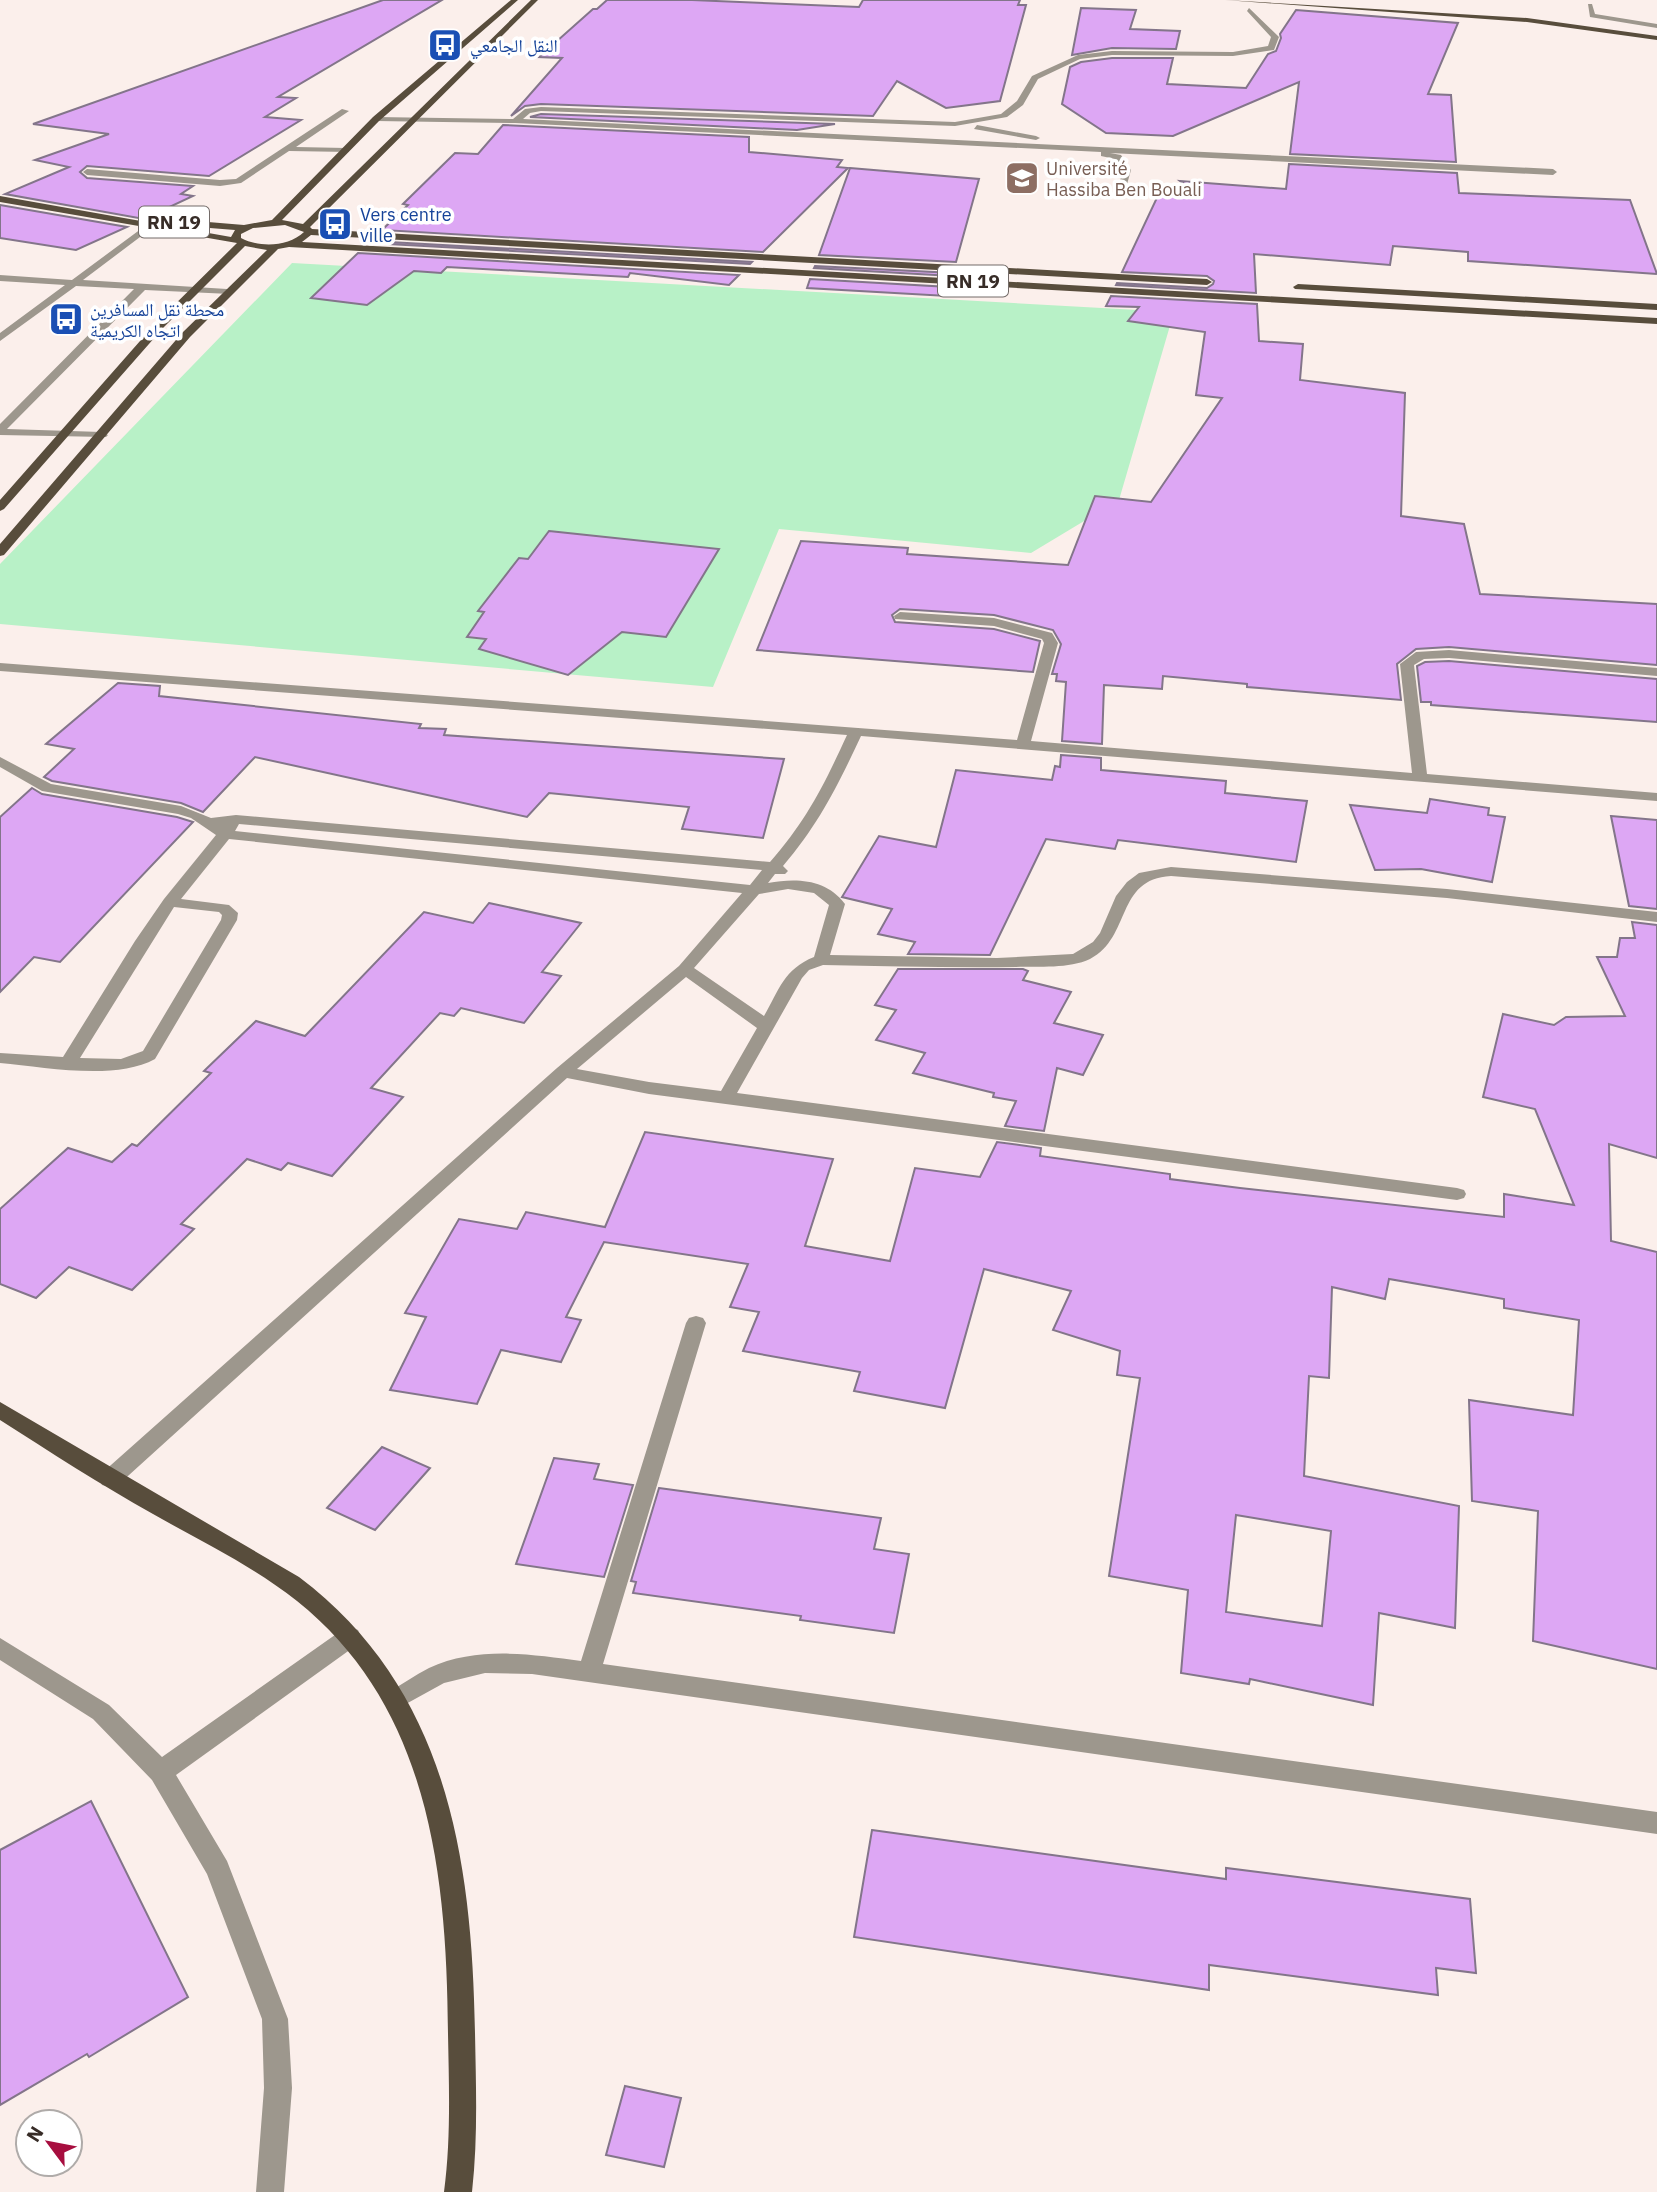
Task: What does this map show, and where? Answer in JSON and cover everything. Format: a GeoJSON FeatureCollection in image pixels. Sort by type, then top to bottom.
{"type":"FeatureCollection","features":[{"type":"Feature","properties":{"kind":"main road"},"geometry":{"type":"LineString","coordinates":[[275,222],[376,120],[515,0]]}},
{"type":"Feature","properties":{"kind":"main road"},"geometry":{"type":"LineString","coordinates":[[307,230],[275,222],[245,228],[235,236],[241,242],[276,246],[306,237],[307,230],[413,120],[535,0]]}},
{"type":"Feature","properties":{"kind":"main road"},"geometry":{"type":"LineString","coordinates":[[1228,0],[1251,4],[1514,19],[1657,38]]}},
{"type":"Feature","properties":{"kind":"main road","name":"RN 19"},"geometry":{"type":"LineString","coordinates":[[0,199],[241,242]]}},
{"type":"Feature","properties":{"kind":"main road","name":"RN 19"},"geometry":{"type":"LineString","coordinates":[[102,218],[245,228]]}},
{"type":"Feature","properties":{"kind":"main road","name":"RN 19"},"geometry":{"type":"LineString","coordinates":[[307,230],[1224,283]]}},
{"type":"Feature","properties":{"kind":"main road"},"geometry":{"type":"LineString","coordinates":[[0,507],[193,290],[241,242]]}},
{"type":"Feature","properties":{"kind":"main road","name":"RN 19"},"geometry":{"type":"LineString","coordinates":[[289,244],[1657,321]]}},
{"type":"Feature","properties":{"kind":"main road"},"geometry":{"type":"LineString","coordinates":[[0,552],[152,373],[227,292],[276,246]]}},
{"type":"Feature","properties":{"kind":"main road"},"geometry":{"type":"LineString","coordinates":[[1293,287],[1657,307]]}},
{"type":"Feature","properties":{"kind":"main road"},"geometry":{"type":"LineString","coordinates":[[0,1410],[110,1479],[237,1551],[307,1596],[350,1637],[395,1700],[429,1779],[450,1859],[461,1969],[463,2159],[458,2192]]}},
{"type":"Feature","properties":{"kind":"street"},"geometry":{"type":"LineString","coordinates":[[954,124],[1003,117],[1016,110],[1027,96],[1035,78],[1079,57],[1112,53],[1233,54],[1271,48],[1276,37],[1251,4]]}},
{"type":"Feature","properties":{"kind":"street"},"geometry":{"type":"LineString","coordinates":[[1590,5],[1592,16],[1657,26]]}},
{"type":"Feature","properties":{"kind":"street"},"geometry":{"type":"LineString","coordinates":[[516,121],[528,111],[541,109],[954,124],[1003,130],[1118,157],[1128,170],[1120,195]]}},
{"type":"Feature","properties":{"kind":"street"},"geometry":{"type":"LineString","coordinates":[[87,172],[220,183],[238,181],[345,111]]}},
{"type":"Feature","properties":{"kind":"street"},"geometry":{"type":"LineString","coordinates":[[688,129],[698,115]]}},
{"type":"Feature","properties":{"kind":"street"},"geometry":{"type":"LineString","coordinates":[[376,120],[516,121],[1553,172]]}},
{"type":"Feature","properties":{"kind":"street"},"geometry":{"type":"LineString","coordinates":[[289,149],[346,150]]}},
{"type":"Feature","properties":{"kind":"street"},"geometry":{"type":"LineString","coordinates":[[0,338],[149,226]]}},
{"type":"Feature","properties":{"kind":"street"},"geometry":{"type":"LineString","coordinates":[[0,278],[227,292]]}},
{"type":"Feature","properties":{"kind":"street"},"geometry":{"type":"LineString","coordinates":[[0,431],[142,287]]}},
{"type":"Feature","properties":{"kind":"street"},"geometry":{"type":"LineString","coordinates":[[0,431],[102,435]]}},
{"type":"Feature","properties":{"kind":"street"},"geometry":{"type":"LineString","coordinates":[[900,616],[999,624],[1026,628],[1047,636],[1051,643],[1023,745]]}},
{"type":"Feature","properties":{"kind":"street"},"geometry":{"type":"LineString","coordinates":[[1420,775],[1407,664],[1421,654],[1449,654],[1657,672]]}},
{"type":"Feature","properties":{"kind":"street"},"geometry":{"type":"LineString","coordinates":[[0,667],[1420,775],[1657,797]]}},
{"type":"Feature","properties":{"kind":"street"},"geometry":{"type":"LineString","coordinates":[[110,1479],[563,1072],[685,969],[804,832],[829,789],[856,731]]}},
{"type":"Feature","properties":{"kind":"street"},"geometry":{"type":"LineString","coordinates":[[0,761],[47,788],[181,810],[210,822],[225,835],[754,890],[792,883],[817,889],[831,896],[837,904],[821,960]]}},
{"type":"Feature","properties":{"kind":"street"},"geometry":{"type":"LineString","coordinates":[[68,1063],[170,902],[236,819]]}},
{"type":"Feature","properties":{"kind":"street"},"geometry":{"type":"LineString","coordinates":[[210,822],[236,819],[775,867],[792,883]]}},
{"type":"Feature","properties":{"kind":"street"},"geometry":{"type":"LineString","coordinates":[[726,1097],[795,976],[803,967],[821,960],[943,965],[1060,960],[1082,956],[1098,947],[1110,931],[1122,896],[1132,882],[1164,871],[1230,874],[1536,901],[1657,917]]}},
{"type":"Feature","properties":{"kind":"street"},"geometry":{"type":"LineString","coordinates":[[0,1058],[124,1064],[134,1063],[149,1055],[229,920],[230,913],[223,908],[170,902]]}},
{"type":"Feature","properties":{"kind":"street"},"geometry":{"type":"LineString","coordinates":[[685,969],[766,1026]]}},
{"type":"Feature","properties":{"kind":"street"},"geometry":{"type":"LineString","coordinates":[[563,1072],[649,1088],[1457,1194]]}},
{"type":"Feature","properties":{"kind":"street"},"geometry":{"type":"LineString","coordinates":[[589,1671],[696,1323]]}},
{"type":"Feature","properties":{"kind":"street"},"geometry":{"type":"LineString","coordinates":[[161,1772],[350,1637]]}},
{"type":"Feature","properties":{"kind":"street"},"geometry":{"type":"LineString","coordinates":[[0,1648],[101,1712],[161,1772],[218,1870],[275,2019],[278,2088],[270,2192]]}},
{"type":"Feature","properties":{"kind":"street"},"geometry":{"type":"LineString","coordinates":[[395,1700],[438,1675],[485,1663],[532,1664],[1657,1823]]}},
{"type":"Feature","properties":{"kind":"green space"},"geometry":{"type":"Polygon","coordinates":[[[292,263],[1174,312],[1119,500],[1031,553],[779,529],[713,687],[0,624],[0,564],[292,263]]]}},
{"type":"Feature","properties":{"kind":"building"},"geometry":{"type":"Polygon","coordinates":[[[383,0],[442,0],[278,97],[296,98],[265,117],[301,120],[209,176],[87,166],[80,172],[87,178],[193,186],[181,194],[193,196],[144,219],[5,194],[69,167],[35,160],[109,134],[33,124],[383,0]]]}},
{"type":"Feature","properties":{"kind":"building"},"geometry":{"type":"Polygon","coordinates":[[[607,0],[692,0],[859,7],[863,0],[1020,0],[1018,5],[1026,5],[1000,101],[946,108],[897,81],[873,116],[541,104],[525,106],[511,116],[562,58],[539,57],[607,0]]]}},
{"type":"Feature","properties":{"kind":"building"},"geometry":{"type":"Polygon","coordinates":[[[1081,8],[1136,10],[1130,29],[1180,31],[1176,49],[1112,48],[1072,55],[1081,8]]]}},
{"type":"Feature","properties":{"kind":"building"},"geometry":{"type":"Polygon","coordinates":[[[1296,10],[1458,23],[1428,94],[1451,95],[1456,162],[1290,154],[1299,82],[1173,136],[1106,133],[1062,104],[1070,67],[1081,62],[1112,58],[1173,58],[1167,84],[1246,88],[1268,54],[1276,51],[1280,34],[1296,10]]]}},
{"type":"Feature","properties":{"kind":"building"},"geometry":{"type":"Polygon","coordinates":[[[541,114],[835,124],[797,130],[530,117],[541,114]]]}},
{"type":"Feature","properties":{"kind":"building"},"geometry":{"type":"Polygon","coordinates":[[[503,125],[749,137],[749,152],[842,160],[837,167],[848,168],[763,252],[382,230],[408,205],[403,204],[455,153],[478,154],[503,125]]]}},
{"type":"Feature","properties":{"kind":"building"},"geometry":{"type":"Polygon","coordinates":[[[1289,164],[1457,173],[1459,193],[1630,200],[1657,274],[1468,261],[1468,252],[1393,246],[1390,265],[1254,254],[1256,293],[1116,285],[1207,288],[1213,284],[1214,281],[1207,276],[1122,272],[1162,187],[1192,190],[1180,181],[1286,189],[1289,164]]]}},
{"type":"Feature","properties":{"kind":"building"},"geometry":{"type":"Polygon","coordinates":[[[850,168],[979,179],[956,262],[819,255],[850,168]]]}},
{"type":"Feature","properties":{"kind":"building"},"geometry":{"type":"Polygon","coordinates":[[[0,205],[127,227],[76,250],[0,238],[0,205]]]}},
{"type":"Feature","properties":{"kind":"building"},"geometry":{"type":"Polygon","coordinates":[[[371,241],[752,262],[368,243],[371,241]]]}},
{"type":"Feature","properties":{"kind":"building"},"geometry":{"type":"Polygon","coordinates":[[[358,253],[739,275],[729,285],[630,273],[628,277],[447,267],[441,273],[414,271],[367,305],[311,298],[358,253]]]}},
{"type":"Feature","properties":{"kind":"building"},"geometry":{"type":"Polygon","coordinates":[[[814,268],[953,273],[952,276],[814,268]]]}},
{"type":"Feature","properties":{"kind":"building"},"geometry":{"type":"Polygon","coordinates":[[[810,279],[949,287],[947,296],[807,288],[810,279]]]}},
{"type":"Feature","properties":{"kind":"building"},"geometry":{"type":"Polygon","coordinates":[[[1111,296],[1257,304],[1259,341],[1303,344],[1300,380],[1405,393],[1401,516],[1464,524],[1480,594],[1657,604],[1657,665],[1449,647],[1416,649],[1397,664],[1401,700],[1247,687],[1247,684],[1163,676],[1162,689],[1104,685],[1102,744],[1062,741],[1066,682],[1056,681],[1057,674],[1052,674],[1061,644],[1053,630],[994,615],[900,609],[892,615],[895,622],[994,629],[1040,641],[1033,672],[757,650],[801,541],[908,548],[907,554],[1068,565],[1095,496],[1151,502],[1222,398],[1196,395],[1205,332],[1128,321],[1139,307],[1106,306],[1111,296]]]}},
{"type":"Feature","properties":{"kind":"building"},"geometry":{"type":"Polygon","coordinates":[[[549,531],[719,549],[666,637],[622,632],[568,675],[479,649],[486,639],[467,637],[484,612],[478,611],[519,558],[528,559],[549,531]]]}},
{"type":"Feature","properties":{"kind":"building"},"geometry":{"type":"Polygon","coordinates":[[[1449,661],[1657,679],[1657,722],[1431,705],[1431,702],[1421,702],[1417,666],[1425,662],[1449,661]]]}},
{"type":"Feature","properties":{"kind":"building"},"geometry":{"type":"Polygon","coordinates":[[[118,683],[160,686],[159,696],[421,724],[419,728],[446,729],[444,735],[784,759],[763,838],[682,829],[689,807],[549,793],[527,817],[255,757],[203,812],[181,803],[52,781],[44,777],[74,749],[46,744],[118,683]]]}},
{"type":"Feature","properties":{"kind":"building"},"geometry":{"type":"Polygon","coordinates":[[[1061,755],[1101,758],[1101,770],[1226,781],[1225,793],[1307,801],[1296,862],[1118,840],[1115,849],[1046,839],[990,955],[908,954],[915,942],[878,934],[892,909],[842,897],[879,836],[936,847],[956,770],[1052,780],[1055,766],[1060,767],[1061,755]]]}},
{"type":"Feature","properties":{"kind":"building"},"geometry":{"type":"Polygon","coordinates":[[[32,788],[42,794],[193,822],[60,962],[34,957],[0,992],[0,817],[32,788]]]}},
{"type":"Feature","properties":{"kind":"building"},"geometry":{"type":"Polygon","coordinates":[[[1430,799],[1489,808],[1488,815],[1505,817],[1492,882],[1421,869],[1375,870],[1350,805],[1427,813],[1430,799]]]}},
{"type":"Feature","properties":{"kind":"building"},"geometry":{"type":"Polygon","coordinates":[[[1611,816],[1657,820],[1657,909],[1629,906],[1611,816]]]}},
{"type":"Feature","properties":{"kind":"building"},"geometry":{"type":"Polygon","coordinates":[[[489,903],[581,923],[542,972],[561,976],[524,1023],[461,1008],[454,1016],[440,1013],[371,1088],[403,1097],[332,1176],[288,1163],[281,1170],[247,1159],[181,1224],[194,1229],[132,1290],[69,1267],[36,1298],[0,1284],[0,1209],[68,1148],[112,1162],[132,1144],[137,1146],[211,1073],[204,1071],[256,1021],[305,1036],[424,912],[473,923],[489,903]]]}},
{"type":"Feature","properties":{"kind":"building"},"geometry":{"type":"Polygon","coordinates":[[[1632,922],[1657,925],[1657,1158],[1609,1144],[1611,1241],[1657,1252],[1657,1669],[1533,1641],[1538,1511],[1472,1501],[1469,1400],[1573,1415],[1579,1320],[1504,1308],[1504,1299],[1389,1279],[1385,1299],[1332,1287],[1329,1378],[1309,1376],[1304,1476],[1459,1506],[1455,1628],[1379,1613],[1373,1705],[1250,1679],[1249,1684],[1181,1673],[1188,1590],[1109,1576],[1140,1378],[1117,1375],[1120,1351],[1053,1330],[1071,1291],[984,1269],[945,1408],[854,1391],[860,1372],[743,1351],[759,1312],[730,1307],[748,1264],[604,1242],[566,1317],[581,1320],[561,1362],[501,1350],[477,1404],[390,1390],[426,1317],[405,1313],[459,1219],[517,1229],[526,1212],[605,1227],[645,1132],[833,1159],[805,1246],[890,1261],[915,1168],[980,1177],[997,1142],[1041,1148],[1040,1156],[1170,1174],[1170,1179],[1504,1217],[1504,1194],[1574,1205],[1535,1109],[1483,1097],[1503,1014],[1554,1025],[1566,1017],[1625,1016],[1597,957],[1617,957],[1620,938],[1635,938],[1632,922]],[[1236,1515],[1226,1612],[1322,1626],[1331,1531],[1236,1515]]]}},
{"type":"Feature","properties":{"kind":"building"},"geometry":{"type":"Polygon","coordinates":[[[898,969],[1023,969],[1028,971],[1023,980],[1071,992],[1054,1023],[1103,1035],[1083,1075],[1057,1068],[1044,1131],[1005,1126],[1016,1101],[993,1097],[994,1093],[913,1073],[925,1053],[876,1040],[896,1010],[875,1005],[898,969]]]}},
{"type":"Feature","properties":{"kind":"building"},"geometry":{"type":"Polygon","coordinates":[[[382,1447],[430,1468],[375,1530],[327,1508],[382,1447]]]}},
{"type":"Feature","properties":{"kind":"building"},"geometry":{"type":"Polygon","coordinates":[[[554,1458],[599,1464],[594,1479],[633,1485],[604,1577],[516,1564],[554,1458]]]}},
{"type":"Feature","properties":{"kind":"building"},"geometry":{"type":"Polygon","coordinates":[[[659,1488],[881,1518],[874,1549],[909,1554],[894,1633],[800,1620],[801,1616],[633,1593],[636,1582],[631,1581],[659,1488]]]}},
{"type":"Feature","properties":{"kind":"building"},"geometry":{"type":"Polygon","coordinates":[[[91,1801],[188,1997],[89,2057],[87,2054],[0,2105],[0,1850],[91,1801]]]}},
{"type":"Feature","properties":{"kind":"building"},"geometry":{"type":"Polygon","coordinates":[[[872,1830],[1226,1879],[1226,1868],[1470,1899],[1476,1973],[1436,1968],[1438,1995],[1209,1965],[1209,1990],[854,1937],[872,1830]]]}},
{"type":"Feature","properties":{"kind":"building"},"geometry":{"type":"Polygon","coordinates":[[[625,2086],[681,2098],[664,2167],[606,2155],[625,2086]]]}},
{"type":"Feature","properties":{"kind":"place","name":"النقل الجامعي"},"geometry":{"type":"Point","coordinates":[445,45]}},
{"type":"Feature","properties":{"kind":"place","name":"Université Hassiba Ben Bouali"},"geometry":{"type":"Point","coordinates":[1022,178]}},
{"type":"Feature","properties":{"kind":"place","name":"Vers centre ville"},"geometry":{"type":"Point","coordinates":[335,224]}},
{"type":"Feature","properties":{"kind":"place","name":"محطة نقل المسافرين اتجاه الكريمية"},"geometry":{"type":"Point","coordinates":[66,319]}}]}
